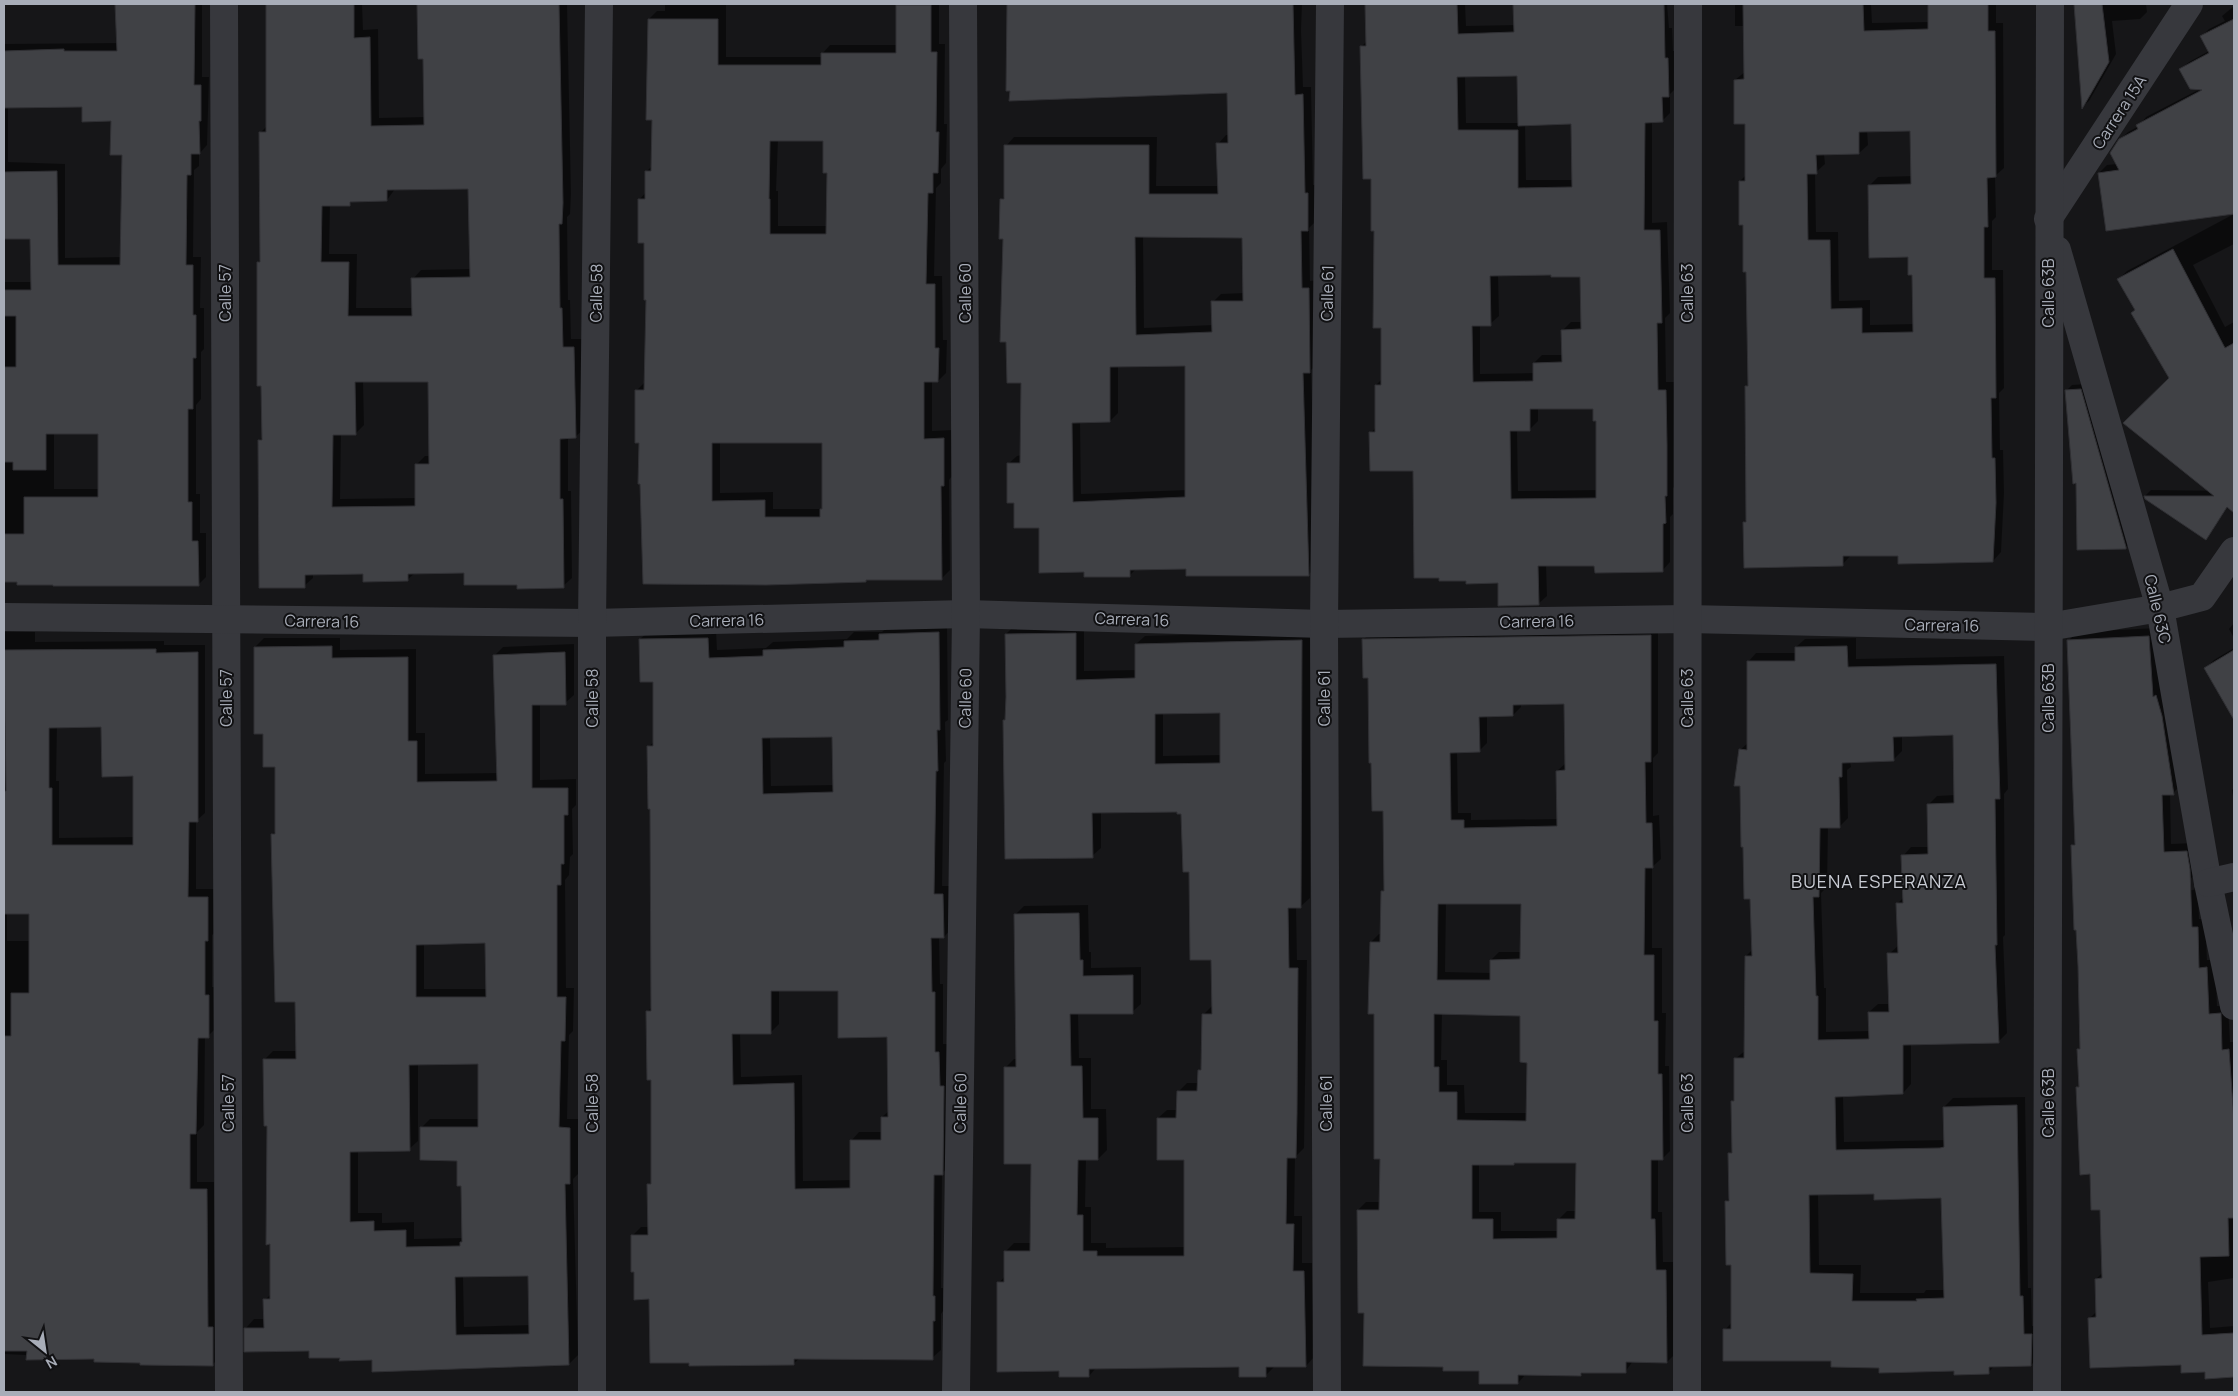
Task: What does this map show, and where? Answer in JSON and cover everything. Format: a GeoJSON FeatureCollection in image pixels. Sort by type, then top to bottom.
{"type":"FeatureCollection","features":[{"type":"Feature","properties":{"kind":"street","name":"Calle 57"},"geometry":{"type":"LineString","coordinates":[[224,4],[230,1392]]}},
{"type":"Feature","properties":{"kind":"street","name":"Calle 58"},"geometry":{"type":"LineString","coordinates":[[592,1392],[592,623],[599,4]]}},
{"type":"Feature","properties":{"kind":"street","name":"Calle 60"},"geometry":{"type":"LineString","coordinates":[[956,1392],[966,614],[963,4]]}},
{"type":"Feature","properties":{"kind":"street","name":"Calle 61"},"geometry":{"type":"LineString","coordinates":[[1328,1392],[1324,624],[1330,4]]}},
{"type":"Feature","properties":{"kind":"street","name":"Calle 63"},"geometry":{"type":"LineString","coordinates":[[1687,1392],[1688,4]]}},
{"type":"Feature","properties":{"kind":"street","name":"Calle 63B"},"geometry":{"type":"LineString","coordinates":[[2047,1392],[2048,220],[2050,4]]}},
{"type":"Feature","properties":{"kind":"street","name":"Carrera 15A"},"geometry":{"type":"LineString","coordinates":[[2048,220],[2189,4]]}},
{"type":"Feature","properties":{"kind":"street","name":"Calle 63C"},"geometry":{"type":"LineString","coordinates":[[2048,220],[2160,608],[2208,883],[2234,1006]]}},
{"type":"Feature","properties":{"kind":"street","name":"Carrera 16"},"geometry":{"type":"LineString","coordinates":[[4,616],[592,623],[966,614],[1324,624],[1687,619],[2048,627],[2160,608],[2202,597],[2234,551]]}},
{"type":"Feature","properties":{"kind":"street"},"geometry":{"type":"LineString","coordinates":[[2208,883],[2234,877]]}},
{"type":"Feature","properties":{"kind":"building"},"geometry":{"type":"Polygon","coordinates":[[[115,4],[195,4],[194,85],[201,85],[200,154],[191,154],[191,175],[187,175],[186,265],[193,265],[193,315],[196,315],[196,358],[193,358],[193,409],[188,409],[188,502],[192,502],[192,541],[198,541],[199,586],[17,585],[17,582],[4,582],[4,534],[24,534],[24,497],[98,497],[98,434],[46,434],[46,470],[13,470],[13,462],[4,462],[4,367],[16,367],[16,316],[4,316],[4,290],[31,290],[30,239],[4,239],[4,172],[57,171],[58,265],[120,265],[122,155],[110,155],[111,121],[82,122],[82,107],[4,108],[4,51],[64,49],[64,51],[117,51],[115,4]]]}},
{"type":"Feature","properties":{"kind":"building"},"geometry":{"type":"Polygon","coordinates":[[[266,4],[354,4],[354,38],[370,37],[371,126],[424,125],[423,59],[418,59],[417,4],[559,4],[563,203],[562,224],[559,224],[560,308],[562,308],[563,347],[574,347],[576,438],[560,439],[560,499],[563,499],[564,588],[517,589],[517,585],[464,585],[464,573],[408,574],[408,581],[363,582],[363,574],[305,575],[305,588],[259,588],[258,440],[262,440],[261,386],[257,386],[257,262],[260,262],[259,132],[266,132],[266,4]],[[468,189],[387,190],[387,201],[350,202],[350,206],[322,206],[321,262],[349,262],[348,316],[412,316],[411,278],[470,277],[468,189]],[[355,382],[356,435],[333,435],[332,507],[415,506],[415,464],[429,464],[428,382],[355,382]]]}},
{"type":"Feature","properties":{"kind":"building"},"geometry":{"type":"Polygon","coordinates":[[[1007,4],[1293,4],[1295,95],[1303,94],[1305,193],[1308,193],[1308,231],[1301,231],[1302,288],[1309,288],[1310,373],[1303,373],[1309,576],[1186,576],[1186,569],[1130,570],[1130,577],[1084,577],[1084,572],[1039,573],[1039,528],[1014,528],[1014,503],[1007,503],[1007,463],[1020,463],[1021,383],[1007,383],[1006,342],[1000,342],[1003,239],[999,239],[1000,199],[1004,199],[1004,145],[1149,145],[1149,194],[1218,194],[1216,143],[1228,143],[1227,93],[1009,101],[1010,91],[1006,91],[1007,4]],[[1135,237],[1136,335],[1212,332],[1211,301],[1243,301],[1242,238],[1135,237]],[[1185,366],[1110,367],[1110,422],[1072,423],[1073,502],[1185,497],[1185,366]]]}},
{"type":"Feature","properties":{"kind":"building"},"geometry":{"type":"Polygon","coordinates":[[[1365,4],[1457,4],[1458,34],[1514,32],[1513,4],[1664,4],[1665,58],[1668,58],[1669,97],[1662,97],[1663,122],[1645,123],[1644,230],[1660,230],[1662,323],[1657,323],[1658,390],[1666,390],[1667,445],[1667,496],[1665,496],[1666,523],[1663,524],[1663,572],[1595,573],[1594,566],[1538,566],[1539,605],[1498,606],[1498,583],[1466,584],[1466,581],[1439,581],[1439,578],[1414,578],[1413,471],[1370,471],[1369,432],[1375,432],[1375,385],[1381,385],[1381,328],[1373,328],[1374,231],[1371,231],[1371,179],[1363,179],[1360,46],[1366,46],[1365,4]],[[1517,76],[1457,77],[1458,130],[1518,130],[1518,188],[1572,187],[1571,124],[1518,126],[1517,76]],[[1551,275],[1490,276],[1491,326],[1472,326],[1473,382],[1533,381],[1533,363],[1562,362],[1561,330],[1581,329],[1580,277],[1551,277],[1551,275]],[[1530,409],[1530,431],[1510,431],[1511,499],[1596,498],[1596,421],[1593,421],[1593,409],[1530,409]]]}},
{"type":"Feature","properties":{"kind":"building"},"geometry":{"type":"Polygon","coordinates":[[[1743,4],[1863,4],[1864,31],[1928,29],[1928,4],[1988,4],[1988,31],[1995,31],[1996,177],[1987,178],[1988,227],[1984,227],[1984,278],[1995,278],[1996,398],[1991,398],[1992,458],[1995,458],[1996,503],[1993,562],[1898,564],[1898,556],[1843,556],[1843,566],[1744,568],[1743,522],[1746,522],[1745,386],[1748,386],[1746,272],[1743,272],[1743,225],[1739,225],[1739,181],[1745,181],[1745,124],[1734,124],[1734,80],[1744,79],[1743,4]],[[1910,131],[1859,132],[1859,154],[1816,155],[1817,174],[1807,174],[1808,240],[1830,240],[1831,309],[1862,308],[1862,333],[1913,332],[1912,275],[1908,275],[1908,257],[1869,258],[1868,185],[1911,184],[1910,131]]]}},
{"type":"Feature","properties":{"kind":"building"},"geometry":{"type":"Polygon","coordinates":[[[2074,4],[2102,4],[2109,62],[2082,109],[2074,4]]]}},
{"type":"Feature","properties":{"kind":"building"},"geometry":{"type":"Polygon","coordinates":[[[896,5],[931,5],[931,52],[937,52],[936,132],[939,132],[938,173],[933,173],[933,193],[928,193],[926,284],[935,284],[935,348],[939,348],[938,382],[924,382],[924,439],[944,438],[944,486],[941,486],[942,580],[866,580],[866,582],[766,585],[643,584],[640,484],[638,484],[639,443],[635,443],[635,390],[644,390],[646,300],[644,300],[644,243],[638,243],[638,199],[645,199],[645,171],[651,171],[652,120],[646,120],[648,19],[718,19],[718,65],[821,65],[821,53],[896,53],[896,5]],[[770,141],[770,234],[826,234],[827,173],[823,173],[823,141],[770,141]],[[712,443],[712,501],[765,500],[765,517],[820,517],[820,509],[822,509],[822,443],[712,443]]]}},
{"type":"Feature","properties":{"kind":"building"},"geometry":{"type":"Polygon","coordinates":[[[2234,19],[2234,214],[2106,231],[2098,173],[2119,170],[2110,153],[2119,139],[2138,129],[2136,125],[2202,90],[2190,89],[2179,69],[2209,53],[2200,36],[2234,19]]]}},
{"type":"Feature","properties":{"kind":"building"},"geometry":{"type":"Polygon","coordinates":[[[2173,249],[2225,348],[2234,343],[2234,513],[2227,507],[2206,540],[2145,499],[2144,496],[2214,496],[2123,423],[2169,378],[2131,313],[2135,310],[2117,279],[2173,249]]]}},
{"type":"Feature","properties":{"kind":"building"},"geometry":{"type":"Polygon","coordinates":[[[2081,389],[2126,549],[2077,550],[2076,483],[2073,484],[2065,390],[2081,389]]]}},
{"type":"Feature","properties":{"kind":"building"},"geometry":{"type":"Polygon","coordinates":[[[939,632],[940,730],[937,730],[938,771],[936,771],[934,894],[943,894],[944,938],[931,938],[932,992],[935,992],[935,1052],[939,1052],[940,1086],[944,1086],[944,1088],[943,1175],[934,1175],[933,1296],[935,1296],[935,1321],[933,1321],[933,1360],[794,1359],[794,1365],[689,1366],[689,1363],[650,1363],[649,1299],[634,1300],[634,1272],[631,1272],[631,1235],[648,1235],[647,1184],[651,1184],[651,1080],[647,1080],[646,1011],[651,1011],[650,809],[648,809],[647,746],[653,746],[653,682],[640,682],[639,639],[708,638],[709,658],[763,656],[763,650],[844,647],[844,641],[879,640],[879,634],[939,632]],[[832,737],[762,738],[763,794],[833,792],[832,737]],[[771,991],[771,1034],[732,1034],[733,1085],[794,1083],[795,1189],[850,1188],[850,1140],[881,1140],[881,1117],[888,1117],[887,1037],[838,1038],[838,991],[771,991]]]}},
{"type":"Feature","properties":{"kind":"building"},"geometry":{"type":"Polygon","coordinates":[[[1076,633],[1076,680],[1135,678],[1135,644],[1302,640],[1301,908],[1288,908],[1289,968],[1298,968],[1296,1158],[1287,1158],[1286,1224],[1294,1224],[1293,1271],[1304,1271],[1306,1367],[1266,1367],[1266,1377],[1239,1377],[1239,1367],[1089,1369],[1089,1377],[1059,1377],[1059,1371],[997,1372],[997,1282],[1004,1282],[1004,1251],[1030,1251],[1031,1164],[1004,1164],[1004,1067],[1016,1067],[1014,914],[1079,913],[1080,960],[1083,960],[1083,976],[1133,975],[1133,1014],[1070,1014],[1071,1066],[1082,1066],[1083,1118],[1098,1118],[1098,1160],[1078,1160],[1077,1215],[1083,1215],[1083,1251],[1097,1251],[1097,1256],[1184,1256],[1184,1160],[1157,1160],[1157,1118],[1176,1118],[1177,1091],[1197,1091],[1198,1070],[1201,1070],[1202,1014],[1212,1014],[1211,960],[1190,960],[1189,872],[1183,872],[1181,814],[1177,814],[1177,812],[1092,813],[1093,858],[1005,859],[1003,720],[1005,720],[1006,697],[1005,634],[1076,633]],[[1220,713],[1155,714],[1155,764],[1220,763],[1220,713]]]}},
{"type":"Feature","properties":{"kind":"building"},"geometry":{"type":"Polygon","coordinates":[[[1651,635],[1651,762],[1645,762],[1646,823],[1652,823],[1653,868],[1645,868],[1644,955],[1654,955],[1654,1021],[1658,1021],[1658,1074],[1662,1074],[1663,1160],[1651,1160],[1651,1219],[1655,1219],[1656,1270],[1666,1270],[1667,1363],[1626,1362],[1626,1373],[1581,1373],[1581,1376],[1518,1375],[1518,1384],[1479,1384],[1479,1371],[1443,1371],[1443,1367],[1363,1366],[1364,1313],[1358,1313],[1357,1210],[1379,1210],[1380,1159],[1374,1159],[1374,1014],[1368,1014],[1370,942],[1380,942],[1381,891],[1384,891],[1383,811],[1372,811],[1371,763],[1369,763],[1368,678],[1363,678],[1362,639],[1651,635]],[[1564,704],[1513,705],[1513,716],[1479,717],[1480,752],[1450,753],[1451,820],[1464,820],[1464,828],[1557,826],[1556,771],[1565,770],[1564,704]],[[1438,904],[1437,980],[1490,980],[1490,960],[1520,959],[1521,904],[1438,904]],[[1434,1014],[1434,1067],[1439,1067],[1439,1092],[1457,1092],[1457,1120],[1526,1121],[1527,1063],[1520,1062],[1520,1016],[1434,1014]],[[1514,1163],[1514,1165],[1472,1165],[1472,1219],[1493,1219],[1493,1239],[1557,1238],[1557,1219],[1575,1219],[1576,1163],[1514,1163]]]}},
{"type":"Feature","properties":{"kind":"building"},"geometry":{"type":"Polygon","coordinates":[[[2149,636],[2153,697],[2156,695],[2162,716],[2174,795],[2162,795],[2164,852],[2187,851],[2190,869],[2192,927],[2198,927],[2199,968],[2207,967],[2209,1014],[2221,1013],[2222,1050],[2229,1049],[2234,1121],[2234,1218],[2228,1218],[2229,1256],[2200,1257],[2202,1335],[2234,1333],[2234,1377],[2205,1379],[2205,1372],[2181,1373],[2181,1365],[2090,1368],[2088,1318],[2096,1317],[2095,1279],[2102,1278],[2100,1210],[2091,1210],[2090,1174],[2080,1175],[2076,1087],[2079,1087],[2077,1049],[2080,1049],[2078,966],[2076,930],[2074,930],[2071,845],[2075,845],[2067,640],[2149,636]]]}},
{"type":"Feature","properties":{"kind":"building"},"geometry":{"type":"Polygon","coordinates":[[[332,646],[332,658],[408,657],[408,741],[417,741],[417,782],[497,781],[493,655],[565,652],[566,705],[532,705],[532,788],[568,788],[568,815],[564,815],[564,864],[561,864],[561,885],[557,885],[557,997],[566,997],[565,1041],[561,1041],[559,1127],[570,1128],[570,1184],[565,1184],[569,1365],[372,1372],[372,1360],[339,1361],[340,1358],[309,1358],[309,1351],[244,1352],[244,1328],[264,1328],[263,1299],[270,1299],[270,1244],[266,1245],[267,1126],[264,1126],[263,1059],[296,1059],[295,1002],[275,1002],[271,834],[275,834],[275,767],[263,767],[263,734],[254,734],[254,647],[332,646]],[[485,943],[416,945],[416,997],[486,997],[485,943]],[[478,1064],[409,1065],[410,1151],[350,1152],[350,1222],[374,1221],[374,1231],[406,1230],[406,1247],[460,1246],[460,1242],[462,1242],[461,1186],[457,1186],[457,1161],[420,1160],[420,1127],[478,1127],[478,1064]],[[528,1276],[455,1277],[456,1335],[529,1334],[528,1276]]]}},
{"type":"Feature","properties":{"kind":"building"},"geometry":{"type":"Polygon","coordinates":[[[1847,646],[1848,667],[1996,664],[2000,799],[1995,799],[1997,945],[1995,945],[1999,1043],[1903,1045],[1903,1094],[1835,1097],[1836,1150],[1940,1148],[1944,1147],[1943,1107],[2017,1105],[2020,1296],[2023,1296],[2024,1334],[2032,1334],[2031,1366],[1989,1367],[1989,1374],[1954,1375],[1954,1371],[1879,1373],[1879,1368],[1831,1367],[1831,1361],[1723,1361],[1723,1329],[1731,1329],[1731,1265],[1726,1265],[1725,1201],[1729,1201],[1728,1153],[1732,1153],[1731,1101],[1734,1101],[1734,1058],[1744,1058],[1745,956],[1752,956],[1750,899],[1744,899],[1740,786],[1734,786],[1739,749],[1747,750],[1747,661],[1795,661],[1795,647],[1847,646]],[[1953,735],[1893,737],[1894,761],[1842,763],[1842,777],[1839,777],[1840,828],[1820,828],[1819,897],[1813,897],[1816,996],[1818,996],[1818,1040],[1869,1039],[1868,1012],[1889,1012],[1887,953],[1898,953],[1896,903],[1903,903],[1901,855],[1928,854],[1927,804],[1954,803],[1953,735]],[[1874,1194],[1809,1195],[1810,1273],[1853,1274],[1852,1301],[1917,1301],[1916,1299],[1944,1298],[1941,1198],[1874,1200],[1874,1194]]]}},
{"type":"Feature","properties":{"kind":"building"},"geometry":{"type":"Polygon","coordinates":[[[156,649],[156,653],[198,652],[198,822],[189,822],[188,897],[208,897],[208,941],[205,941],[205,995],[209,995],[209,1038],[198,1038],[196,1134],[190,1134],[190,1189],[207,1189],[208,1327],[213,1327],[213,1366],[140,1365],[140,1363],[94,1362],[94,1359],[26,1360],[27,1351],[4,1351],[4,1036],[11,1036],[11,993],[29,993],[29,914],[4,914],[4,791],[6,791],[4,650],[156,649]],[[101,727],[49,728],[49,788],[52,788],[52,845],[133,845],[133,776],[102,777],[101,727]]]}},
{"type":"Feature","properties":{"kind":"building"},"geometry":{"type":"Polygon","coordinates":[[[2234,650],[2234,720],[2204,668],[2234,650]]]}},
{"type":"Feature","properties":{"kind":"district","name":"BUENA ESPERANZA"},"geometry":{"type":"Point","coordinates":[1879,882]}}]}
